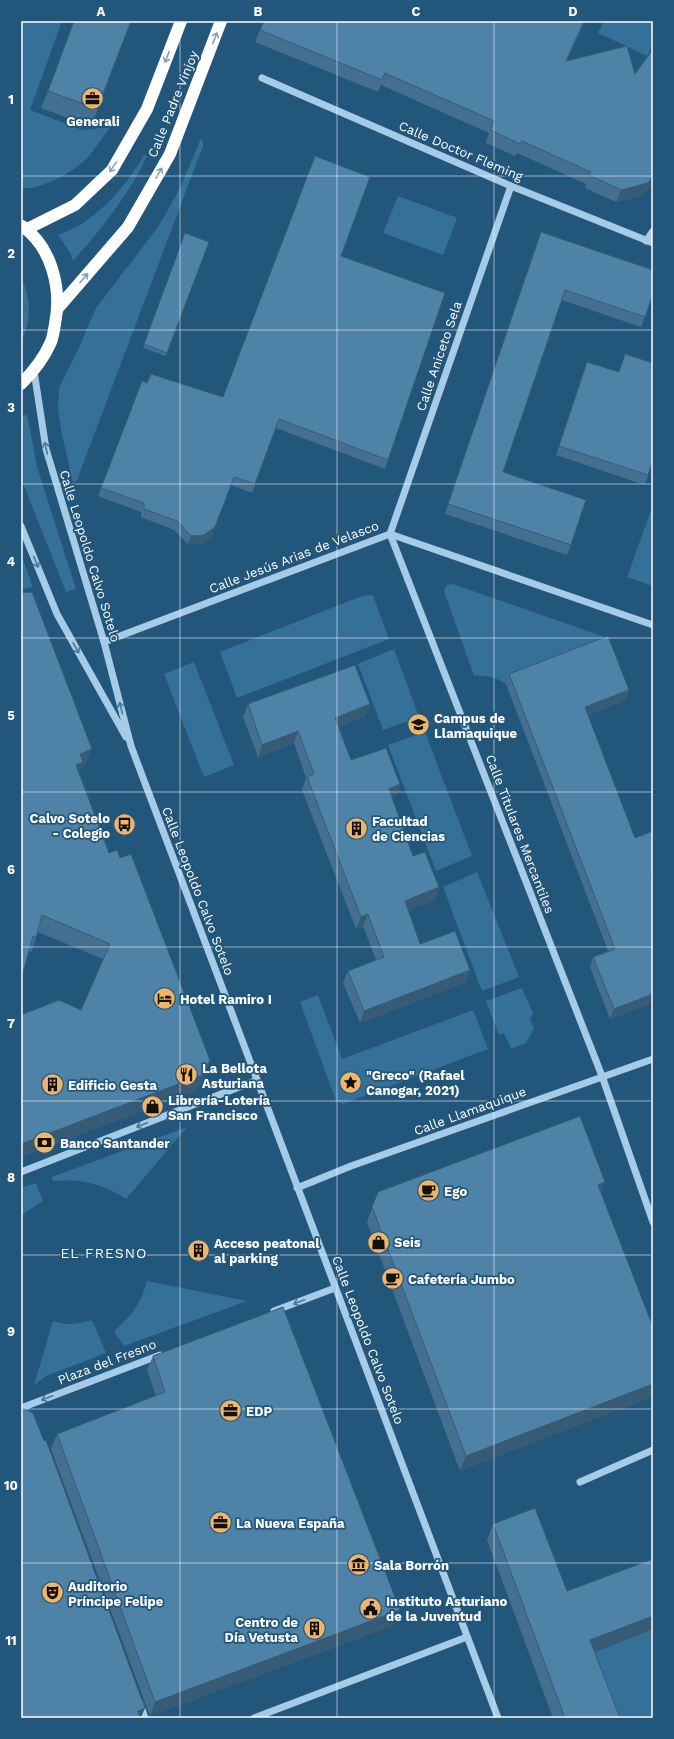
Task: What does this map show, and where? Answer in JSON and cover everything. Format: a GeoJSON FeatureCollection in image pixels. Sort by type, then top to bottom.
{"type":"FeatureCollection","features":[{"type":"Feature","properties":{"kind":"highway","name":"Calle Padre Vinjoy"},"geometry":{"type":"LineString","coordinates":[[24,227],[75,206],[112,170],[147,109],[181,21]]}},
{"type":"Feature","properties":{"kind":"highway","name":"Calle Padre Vinjoy"},"geometry":{"type":"LineString","coordinates":[[58,308],[128,227],[170,154],[222,21]]}},
{"type":"Feature","properties":{"kind":"highway"},"geometry":{"type":"LineString","coordinates":[[21,384],[34,371],[52,341],[58,308],[55,279],[45,253],[42,246],[24,227]]}},
{"type":"Feature","properties":{"kind":"street","name":"Calle Doctor Fleming"},"geometry":{"type":"LineString","coordinates":[[262,78],[511,186],[649,242]]}},
{"type":"Feature","properties":{"kind":"street","name":"Calle Aniceto Sela"},"geometry":{"type":"LineString","coordinates":[[390,534],[511,186]]}},
{"type":"Feature","properties":{"kind":"street"},"geometry":{"type":"LineString","coordinates":[[649,242],[653,230]]}},
{"type":"Feature","properties":{"kind":"street","name":"Calle Leopoldo Calvo Sotelo"},"geometry":{"type":"LineString","coordinates":[[34,371],[46,449],[104,642],[131,746],[498,1718]]}},
{"type":"Feature","properties":{"kind":"street","name":"Calle Leopoldo Calvo Sotelo"},"geometry":{"type":"LineString","coordinates":[[21,526],[57,614],[131,746]]}},
{"type":"Feature","properties":{"kind":"street","name":"Calle Jesús Arias de Velasco"},"geometry":{"type":"LineString","coordinates":[[104,642],[390,534],[653,625]]}},
{"type":"Feature","properties":{"kind":"street","name":"Calle Titulares Mercantiles"},"geometry":{"type":"LineString","coordinates":[[390,534],[602,1076],[653,1222]]}},
{"type":"Feature","properties":{"kind":"street","name":"Calle Llamaquique"},"geometry":{"type":"LineString","coordinates":[[297,1188],[351,1166],[653,1059]]}},
{"type":"Feature","properties":{"kind":"street"},"geometry":{"type":"LineString","coordinates":[[21,1172],[257,1080]]}},
{"type":"Feature","properties":{"kind":"street"},"geometry":{"type":"LineString","coordinates":[[270,1313],[335,1288]]}},
{"type":"Feature","properties":{"kind":"street","name":"Plaza del Fresno"},"geometry":{"type":"LineString","coordinates":[[21,1408],[168,1352]]}},
{"type":"Feature","properties":{"kind":"street"},"geometry":{"type":"LineString","coordinates":[[30,1405],[32,1412]]}},
{"type":"Feature","properties":{"kind":"street"},"geometry":{"type":"LineString","coordinates":[[580,1482],[653,1450]]}},
{"type":"Feature","properties":{"kind":"street"},"geometry":{"type":"LineString","coordinates":[[254,1718],[467,1637]]}},
{"type":"Feature","properties":{"kind":"street"},"geometry":{"type":"LineString","coordinates":[[137,1696],[145,1718]]}},
{"type":"Feature","properties":{"kind":"shaded area"},"geometry":{"type":"Polygon","coordinates":[[[21,21],[62,21],[30,110],[82,130],[111,127],[89,156],[76,168],[57,179],[29,188],[21,188],[21,21]]]}},
{"type":"Feature","properties":{"kind":"shaded area"},"geometry":{"type":"Polygon","coordinates":[[[604,21],[653,21],[653,44],[647,56],[598,33],[604,21]]]}},
{"type":"Feature","properties":{"kind":"shaded area"},"geometry":{"type":"Polygon","coordinates":[[[201,138],[203,141],[203,146],[77,480],[73,483],[61,430],[58,408],[59,388],[96,308],[155,231],[167,212],[182,184],[201,138]]]}},
{"type":"Feature","properties":{"kind":"shaded area"},"geometry":{"type":"Polygon","coordinates":[[[144,155],[147,156],[123,198],[94,237],[73,261],[71,254],[58,235],[83,223],[103,207],[126,182],[144,155]]]}},
{"type":"Feature","properties":{"kind":"shaded area"},"geometry":{"type":"Polygon","coordinates":[[[398,196],[457,218],[443,255],[383,233],[398,196]]]}},
{"type":"Feature","properties":{"kind":"shaded area"},"geometry":{"type":"Polygon","coordinates":[[[21,278],[27,294],[29,310],[27,327],[21,342],[21,278]]]}},
{"type":"Feature","properties":{"kind":"shaded area"},"geometry":{"type":"Polygon","coordinates":[[[27,414],[37,467],[76,589],[66,592],[21,478],[21,418],[27,414]]]}},
{"type":"Feature","properties":{"kind":"shaded area"},"geometry":{"type":"Polygon","coordinates":[[[653,505],[653,586],[627,577],[653,505]]]}},
{"type":"Feature","properties":{"kind":"shaded area"},"geometry":{"type":"Polygon","coordinates":[[[21,555],[33,587],[21,589],[21,555]]]}},
{"type":"Feature","properties":{"kind":"shaded area"},"geometry":{"type":"Polygon","coordinates":[[[453,584],[602,636],[605,645],[506,684],[491,677],[474,676],[444,590],[447,585],[453,584]]]}},
{"type":"Feature","properties":{"kind":"shaded area"},"geometry":{"type":"Polygon","coordinates":[[[373,595],[389,639],[237,698],[220,652],[362,596],[373,595]]]}},
{"type":"Feature","properties":{"kind":"shaded area"},"geometry":{"type":"Polygon","coordinates":[[[394,649],[419,717],[383,730],[358,664],[394,649]]]}},
{"type":"Feature","properties":{"kind":"shaded area"},"geometry":{"type":"Polygon","coordinates":[[[194,662],[234,765],[204,777],[164,674],[194,662]]]}},
{"type":"Feature","properties":{"kind":"shaded area"},"geometry":{"type":"Polygon","coordinates":[[[425,732],[472,856],[436,871],[388,745],[425,732]]]}},
{"type":"Feature","properties":{"kind":"shaded area"},"geometry":{"type":"Polygon","coordinates":[[[477,872],[519,977],[482,991],[443,887],[477,872]]]}},
{"type":"Feature","properties":{"kind":"shaded area"},"geometry":{"type":"Polygon","coordinates":[[[522,988],[533,1013],[530,1019],[534,1028],[526,1043],[511,1049],[504,1033],[499,1035],[486,1001],[522,988]]]}},
{"type":"Feature","properties":{"kind":"shaded area"},"geometry":{"type":"Polygon","coordinates":[[[318,995],[342,1059],[473,1010],[488,1049],[343,1104],[336,1101],[300,1002],[318,995]]]}},
{"type":"Feature","properties":{"kind":"shaded area"},"geometry":{"type":"Polygon","coordinates":[[[187,1127],[126,1199],[108,1189],[91,1183],[73,1180],[53,1181],[52,1177],[187,1127]]]}},
{"type":"Feature","properties":{"kind":"shaded area"},"geometry":{"type":"Polygon","coordinates":[[[36,1183],[43,1201],[21,1216],[21,1188],[36,1183]]]}},
{"type":"Feature","properties":{"kind":"shaded area"},"geometry":{"type":"Polygon","coordinates":[[[147,1281],[247,1301],[124,1346],[114,1331],[135,1309],[145,1289],[147,1281]]]}},
{"type":"Feature","properties":{"kind":"shaded area"},"geometry":{"type":"Polygon","coordinates":[[[92,1320],[106,1353],[46,1376],[34,1385],[53,1321],[63,1324],[73,1324],[92,1320]]]}},
{"type":"Feature","properties":{"kind":"shaded area"},"geometry":{"type":"Polygon","coordinates":[[[653,1629],[653,1718],[608,1718],[587,1655],[653,1629]]]}},
{"type":"Feature","properties":{"kind":"building"},"geometry":{"type":"Polygon","coordinates":[[[74,21],[131,21],[97,109],[48,91],[74,21]]]}},
{"type":"Feature","properties":{"kind":"building"},"geometry":{"type":"Polygon","coordinates":[[[264,21],[584,21],[566,61],[627,46],[635,74],[653,49],[653,176],[648,183],[621,190],[589,175],[591,172],[522,141],[520,144],[490,130],[494,121],[385,73],[382,80],[260,30],[264,21]]]}},
{"type":"Feature","properties":{"kind":"building"},"geometry":{"type":"Polygon","coordinates":[[[315,156],[370,177],[341,256],[445,293],[388,460],[279,419],[255,484],[234,477],[215,527],[204,535],[191,536],[177,521],[144,509],[144,503],[101,488],[142,381],[147,383],[151,374],[223,397],[315,156]]]}},
{"type":"Feature","properties":{"kind":"building"},"geometry":{"type":"Polygon","coordinates":[[[541,232],[653,270],[653,294],[645,317],[565,290],[503,472],[586,500],[571,545],[448,504],[541,232]]]}},
{"type":"Feature","properties":{"kind":"building"},"geometry":{"type":"Polygon","coordinates":[[[185,233],[209,242],[167,353],[144,344],[185,233]]]}},
{"type":"Feature","properties":{"kind":"building"},"geometry":{"type":"Polygon","coordinates":[[[625,354],[653,363],[653,460],[648,475],[559,446],[587,362],[619,372],[625,354]]]}},
{"type":"Feature","properties":{"kind":"building"},"geometry":{"type":"Polygon","coordinates":[[[32,592],[92,749],[80,754],[83,762],[76,765],[109,853],[117,850],[120,858],[131,854],[210,1060],[202,1075],[21,1144],[21,1015],[59,1000],[81,1010],[110,944],[42,915],[36,937],[33,936],[21,980],[21,593],[32,592]]]}},
{"type":"Feature","properties":{"kind":"building"},"geometry":{"type":"Polygon","coordinates":[[[608,636],[629,690],[585,707],[635,838],[653,831],[653,878],[651,878],[653,883],[653,994],[614,1009],[593,957],[615,949],[509,674],[608,636]]]}},
{"type":"Feature","properties":{"kind":"building","name":"Facultad de Ciencias"},"geometry":{"type":"Polygon","coordinates":[[[355,665],[370,704],[335,718],[351,760],[386,748],[400,784],[389,789],[413,856],[425,852],[439,887],[405,901],[420,944],[455,931],[470,970],[364,1011],[348,971],[384,957],[368,914],[361,917],[307,777],[314,774],[298,731],[262,745],[248,704],[355,665]]]}},
{"type":"Feature","properties":{"kind":"building"},"geometry":{"type":"Polygon","coordinates":[[[580,1116],[605,1182],[598,1185],[653,1327],[653,1384],[466,1456],[372,1207],[378,1192],[580,1116]]]}},
{"type":"Feature","properties":{"kind":"building"},"geometry":{"type":"Polygon","coordinates":[[[283,1307],[400,1610],[155,1702],[57,1434],[165,1392],[153,1356],[283,1307]]]}},
{"type":"Feature","properties":{"kind":"building","name":"Auditorio Príncipe Felipe"},"geometry":{"type":"Polygon","coordinates":[[[21,1409],[25,1409],[33,1413],[44,1441],[46,1440],[145,1708],[138,1711],[140,1718],[21,1718],[21,1409]]]}},
{"type":"Feature","properties":{"kind":"building"},"geometry":{"type":"Polygon","coordinates":[[[535,1508],[567,1591],[653,1559],[653,1616],[590,1640],[620,1718],[565,1718],[493,1524],[535,1508]]]}},
{"type":"Feature","properties":{"kind":"place","name":"Generali"},"geometry":{"type":"Point","coordinates":[93,99]}},
{"type":"Feature","properties":{"kind":"place","name":"Campus de Llamaquique"},"geometry":{"type":"Point","coordinates":[418,725]}},
{"type":"Feature","properties":{"kind":"place","name":"Calvo Sotelo - Colegio"},"geometry":{"type":"Point","coordinates":[125,825]}},
{"type":"Feature","properties":{"kind":"place","name":"Facultad de Ciencias"},"geometry":{"type":"Point","coordinates":[356,828]}},
{"type":"Feature","properties":{"kind":"place","name":"Hotel Ramiro I"},"geometry":{"type":"Point","coordinates":[164,999]}},
{"type":"Feature","properties":{"kind":"place","name":"La Bellota Asturiana"},"geometry":{"type":"Point","coordinates":[186,1075]}},
{"type":"Feature","properties":{"kind":"place","name":"\"Greco\" (Rafael Canogar, 2021)"},"geometry":{"type":"Point","coordinates":[350,1082]}},
{"type":"Feature","properties":{"kind":"place","name":"Edificio Gesta"},"geometry":{"type":"Point","coordinates":[52,1085]}},
{"type":"Feature","properties":{"kind":"place","name":"Librería-Lotería San Francisco"},"geometry":{"type":"Point","coordinates":[152,1107]}},
{"type":"Feature","properties":{"kind":"place","name":"Banco Santander"},"geometry":{"type":"Point","coordinates":[45,1143]}},
{"type":"Feature","properties":{"kind":"place","name":"Ego"},"geometry":{"type":"Point","coordinates":[429,1191]}},
{"type":"Feature","properties":{"kind":"place","name":"Seis"},"geometry":{"type":"Point","coordinates":[379,1242]}},
{"type":"Feature","properties":{"kind":"place","name":"Acceso peatonal al parking"},"geometry":{"type":"Point","coordinates":[199,1250]}},
{"type":"Feature","properties":{"kind":"place","name":"Cafetería Jumbo"},"geometry":{"type":"Point","coordinates":[393,1279]}},
{"type":"Feature","properties":{"kind":"place","name":"EDP"},"geometry":{"type":"Point","coordinates":[230,1411]}},
{"type":"Feature","properties":{"kind":"place","name":"La Nueva España"},"geometry":{"type":"Point","coordinates":[221,1523]}},
{"type":"Feature","properties":{"kind":"place","name":"Sala Borrón"},"geometry":{"type":"Point","coordinates":[358,1565]}},
{"type":"Feature","properties":{"kind":"place","name":"Auditorio Príncipe Felipe"},"geometry":{"type":"Point","coordinates":[52,1593]}},
{"type":"Feature","properties":{"kind":"place","name":"Instituto Asturiano de la Juventud"},"geometry":{"type":"Point","coordinates":[371,1608]}},
{"type":"Feature","properties":{"kind":"place","name":"Centro de Día Vetusta"},"geometry":{"type":"Point","coordinates":[314,1629]}},
{"type":"Feature","properties":{"kind":"district","name":"EL FRESNO"},"geometry":{"type":"Point","coordinates":[104,1253]}}]}
